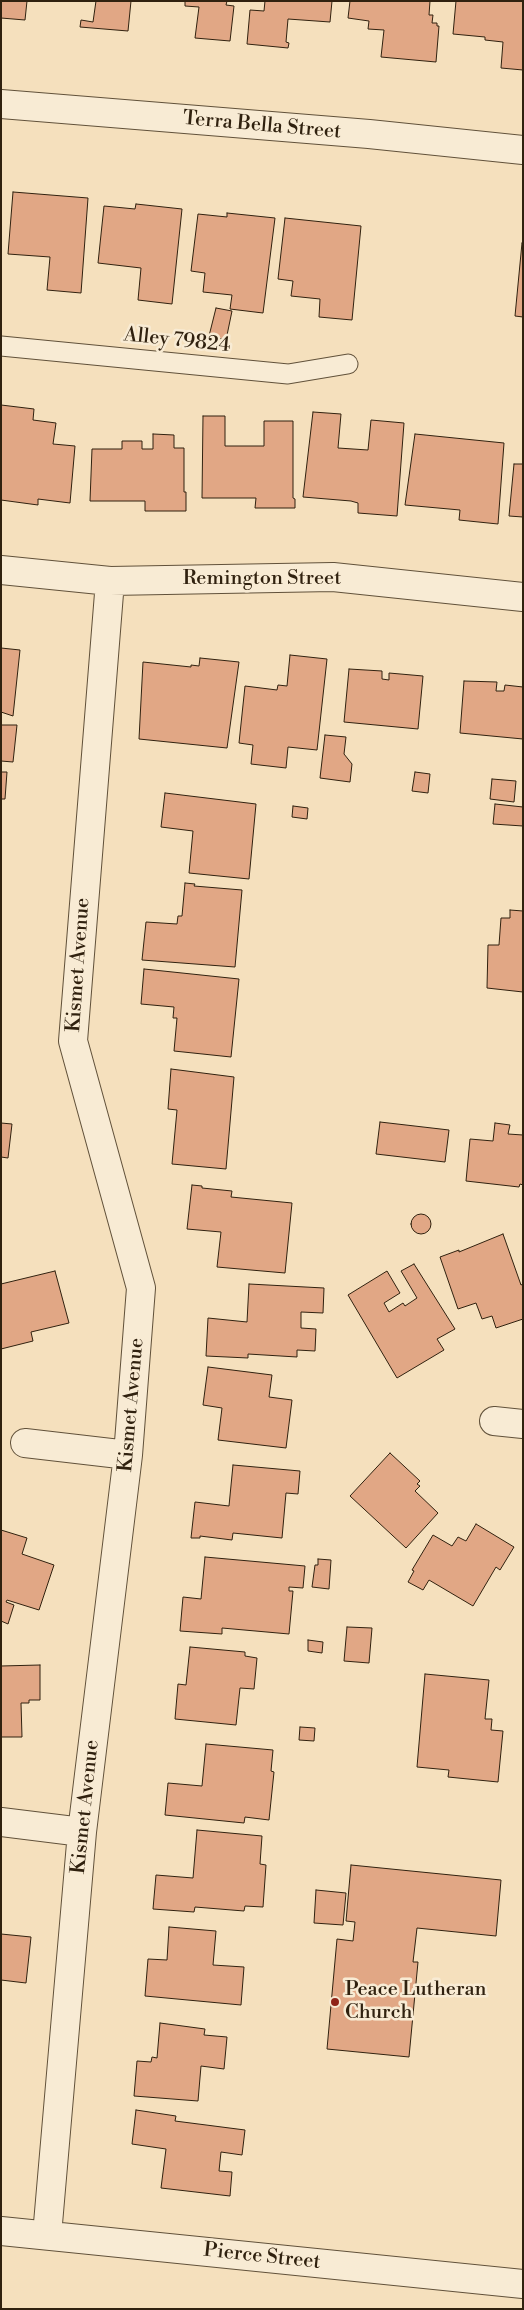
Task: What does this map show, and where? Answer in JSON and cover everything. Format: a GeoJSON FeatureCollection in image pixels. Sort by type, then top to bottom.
{"type":"FeatureCollection","features":[{"type":"Feature","properties":{"kind":"street","name":"Terra Bella Street"},"geometry":{"type":"LineString","coordinates":[[1,104],[369,134],[523,150]]}},
{"type":"Feature","properties":{"kind":"street","name":"Remington Street"},"geometry":{"type":"LineString","coordinates":[[1,570],[110,581],[333,577],[523,597]]}},
{"type":"Feature","properties":{"kind":"street","name":"Kismet Avenue"},"geometry":{"type":"LineString","coordinates":[[47,2235],[82,1832],[128,1455],[141,1288],[73,1041],[110,581]]}},
{"type":"Feature","properties":{"kind":"street"},"geometry":{"type":"LineString","coordinates":[[494,1421],[523,1424]]}},
{"type":"Feature","properties":{"kind":"street"},"geometry":{"type":"LineString","coordinates":[[25,1443],[128,1455]]}},
{"type":"Feature","properties":{"kind":"street"},"geometry":{"type":"LineString","coordinates":[[1,1822],[82,1832]]}},
{"type":"Feature","properties":{"kind":"street","name":"Pierce Street"},"geometry":{"type":"LineString","coordinates":[[1,2231],[523,2284]]}},
{"type":"Feature","properties":{"kind":"lane","name":"Alley 79824"},"geometry":{"type":"LineString","coordinates":[[1,346],[288,374],[348,364]]}},
{"type":"Feature","properties":{"kind":"building"},"geometry":{"type":"Polygon","coordinates":[[[1,1],[27,1],[25,20],[1,18],[1,1]]]}},
{"type":"Feature","properties":{"kind":"building"},"geometry":{"type":"Polygon","coordinates":[[[96,1],[131,1],[128,31],[80,27],[81,20],[93,22],[96,1]]]}},
{"type":"Feature","properties":{"kind":"building"},"geometry":{"type":"Polygon","coordinates":[[[185,1],[227,1],[226,5],[234,6],[230,41],[195,38],[199,7],[185,6],[185,1]]]}},
{"type":"Feature","properties":{"kind":"building"},"geometry":{"type":"Polygon","coordinates":[[[265,1],[332,1],[330,22],[288,19],[286,42],[289,43],[288,48],[247,44],[250,10],[264,11],[265,1]]]}},
{"type":"Feature","properties":{"kind":"building"},"geometry":{"type":"Polygon","coordinates":[[[350,1],[430,1],[429,15],[433,15],[432,23],[437,23],[437,26],[439,26],[436,62],[381,57],[384,30],[368,29],[369,21],[348,18],[350,1]]]}},
{"type":"Feature","properties":{"kind":"building"},"geometry":{"type":"Polygon","coordinates":[[[456,1],[523,1],[523,70],[501,68],[503,42],[485,40],[485,37],[453,34],[456,1]]]}},
{"type":"Feature","properties":{"kind":"building"},"geometry":{"type":"Polygon","coordinates":[[[13,192],[88,198],[81,293],[47,290],[50,257],[8,254],[13,192]]]}},
{"type":"Feature","properties":{"kind":"building"},"geometry":{"type":"Polygon","coordinates":[[[136,204],[182,209],[172,304],[138,300],[141,268],[98,263],[104,206],[135,209],[136,204]]]}},
{"type":"Feature","properties":{"kind":"building"},"geometry":{"type":"Polygon","coordinates":[[[227,213],[275,218],[263,313],[230,309],[232,295],[203,292],[205,273],[191,271],[198,214],[227,217],[227,213]]]}},
{"type":"Feature","properties":{"kind":"building"},"geometry":{"type":"Polygon","coordinates":[[[285,218],[361,226],[352,320],[319,317],[320,299],[291,296],[293,281],[278,279],[285,218]]]}},
{"type":"Feature","properties":{"kind":"building"},"geometry":{"type":"Polygon","coordinates":[[[523,243],[523,317],[515,316],[523,243]]]}},
{"type":"Feature","properties":{"kind":"building"},"geometry":{"type":"Polygon","coordinates":[[[216,308],[232,311],[226,340],[209,336],[216,308]]]}},
{"type":"Feature","properties":{"kind":"building"},"geometry":{"type":"Polygon","coordinates":[[[1,405],[34,409],[33,420],[56,423],[53,444],[75,446],[70,503],[38,499],[38,505],[1,500],[1,405]]]}},
{"type":"Feature","properties":{"kind":"building"},"geometry":{"type":"Polygon","coordinates":[[[313,412],[341,414],[338,448],[368,450],[371,420],[404,423],[397,516],[358,513],[358,503],[351,501],[303,497],[313,412]]]}},
{"type":"Feature","properties":{"kind":"building"},"geometry":{"type":"Polygon","coordinates":[[[203,416],[225,416],[225,446],[264,446],[264,421],[293,421],[293,498],[295,499],[295,508],[255,508],[256,498],[202,498],[203,416]]]}},
{"type":"Feature","properties":{"kind":"building"},"geometry":{"type":"Polygon","coordinates":[[[153,434],[174,435],[174,448],[184,448],[186,511],[145,511],[145,501],[90,501],[92,449],[122,449],[122,441],[142,441],[142,449],[153,449],[153,434]]]}},
{"type":"Feature","properties":{"kind":"building"},"geometry":{"type":"Polygon","coordinates":[[[415,434],[504,443],[498,524],[459,520],[460,510],[405,505],[415,434]]]}},
{"type":"Feature","properties":{"kind":"building"},"geometry":{"type":"Polygon","coordinates":[[[514,464],[523,464],[523,517],[509,516],[514,464]]]}},
{"type":"Feature","properties":{"kind":"building"},"geometry":{"type":"Polygon","coordinates":[[[1,648],[20,650],[13,716],[1,712],[1,648]]]}},
{"type":"Feature","properties":{"kind":"building"},"geometry":{"type":"Polygon","coordinates":[[[290,655],[327,659],[317,750],[288,747],[286,768],[251,764],[253,745],[239,743],[245,686],[277,690],[278,685],[287,686],[290,655]]]}},
{"type":"Feature","properties":{"kind":"building"},"geometry":{"type":"Polygon","coordinates":[[[200,658],[239,662],[227,748],[139,739],[143,662],[191,667],[191,665],[199,666],[200,658]]]}},
{"type":"Feature","properties":{"kind":"building"},"geometry":{"type":"Polygon","coordinates":[[[349,669],[382,671],[382,679],[389,680],[389,673],[423,676],[418,729],[344,722],[349,669]]]}},
{"type":"Feature","properties":{"kind":"building"},"geometry":{"type":"Polygon","coordinates":[[[464,681],[497,682],[496,691],[504,691],[505,685],[523,687],[523,739],[460,733],[464,681]]]}},
{"type":"Feature","properties":{"kind":"building"},"geometry":{"type":"Polygon","coordinates":[[[1,725],[17,725],[13,762],[1,761],[1,725]]]}},
{"type":"Feature","properties":{"kind":"building"},"geometry":{"type":"Polygon","coordinates":[[[325,735],[346,737],[344,754],[352,764],[350,782],[320,778],[325,735]]]}},
{"type":"Feature","properties":{"kind":"building"},"geometry":{"type":"Polygon","coordinates":[[[1,772],[7,772],[5,799],[1,799],[1,772]]]}},
{"type":"Feature","properties":{"kind":"building"},"geometry":{"type":"Polygon","coordinates":[[[415,772],[430,774],[428,793],[412,791],[415,772]]]}},
{"type":"Feature","properties":{"kind":"building"},"geometry":{"type":"Polygon","coordinates":[[[492,779],[516,781],[514,802],[490,799],[492,779]]]}},
{"type":"Feature","properties":{"kind":"building"},"geometry":{"type":"Polygon","coordinates":[[[165,793],[256,804],[249,879],[189,873],[193,831],[161,827],[165,793]]]}},
{"type":"Feature","properties":{"kind":"building"},"geometry":{"type":"Polygon","coordinates":[[[495,804],[523,807],[523,826],[493,824],[495,804]]]}},
{"type":"Feature","properties":{"kind":"building"},"geometry":{"type":"Polygon","coordinates":[[[293,806],[308,808],[307,819],[292,817],[293,806]]]}},
{"type":"Feature","properties":{"kind":"building"},"geometry":{"type":"Polygon","coordinates":[[[185,883],[195,884],[194,886],[242,890],[235,967],[142,960],[146,922],[177,924],[178,916],[182,916],[185,883]]]}},
{"type":"Feature","properties":{"kind":"building"},"geometry":{"type":"Polygon","coordinates":[[[510,910],[523,911],[523,992],[487,988],[488,945],[499,945],[501,918],[510,918],[510,910]]]}},
{"type":"Feature","properties":{"kind":"building"},"geometry":{"type":"Polygon","coordinates":[[[144,969],[239,979],[231,1057],[174,1051],[177,1018],[173,1018],[174,1007],[141,1004],[144,969]]]}},
{"type":"Feature","properties":{"kind":"building"},"geometry":{"type":"Polygon","coordinates":[[[171,1069],[234,1077],[226,1169],[172,1164],[177,1110],[168,1109],[171,1069]]]}},
{"type":"Feature","properties":{"kind":"building"},"geometry":{"type":"Polygon","coordinates":[[[380,1122],[449,1130],[445,1162],[376,1154],[380,1122]]]}},
{"type":"Feature","properties":{"kind":"building"},"geometry":{"type":"Polygon","coordinates":[[[1,1123],[12,1124],[8,1158],[1,1157],[1,1123]]]}},
{"type":"Feature","properties":{"kind":"building"},"geometry":{"type":"Polygon","coordinates":[[[495,1123],[510,1125],[508,1134],[523,1135],[523,1185],[520,1184],[519,1187],[466,1181],[470,1139],[493,1141],[495,1123]]]}},
{"type":"Feature","properties":{"kind":"building"},"geometry":{"type":"Polygon","coordinates":[[[192,1185],[232,1191],[231,1197],[292,1203],[285,1273],[217,1267],[221,1232],[187,1229],[192,1185]]]}},
{"type":"Feature","properties":{"kind":"building"},"geometry":{"type":"Polygon","coordinates":[[[421,1214],[428,1217],[431,1224],[428,1231],[421,1234],[414,1231],[411,1224],[414,1217],[421,1214]]]}},
{"type":"Feature","properties":{"kind":"building"},"geometry":{"type":"Polygon","coordinates":[[[503,1234],[521,1285],[523,1284],[523,1319],[496,1328],[492,1316],[482,1319],[476,1303],[458,1309],[440,1257],[459,1250],[459,1252],[503,1234]]]}},
{"type":"Feature","properties":{"kind":"building"},"geometry":{"type":"Polygon","coordinates":[[[414,1264],[455,1329],[437,1339],[444,1350],[397,1378],[348,1295],[387,1271],[400,1293],[384,1303],[389,1312],[403,1303],[405,1306],[417,1298],[401,1271],[414,1264]]]}},
{"type":"Feature","properties":{"kind":"building"},"geometry":{"type":"Polygon","coordinates":[[[55,1271],[69,1323],[31,1332],[33,1341],[1,1349],[1,1284],[55,1271]]]}},
{"type":"Feature","properties":{"kind":"building"},"geometry":{"type":"Polygon","coordinates":[[[249,1284],[324,1288],[323,1313],[301,1312],[301,1328],[316,1329],[315,1351],[297,1350],[297,1357],[248,1354],[248,1358],[206,1356],[208,1318],[247,1322],[249,1284]]]}},
{"type":"Feature","properties":{"kind":"building"},"geometry":{"type":"Polygon","coordinates":[[[208,1367],[272,1375],[269,1397],[292,1400],[286,1448],[218,1440],[222,1408],[203,1405],[208,1367]]]}},
{"type":"Feature","properties":{"kind":"building"},"geometry":{"type":"Polygon","coordinates":[[[390,1453],[420,1481],[417,1484],[420,1486],[415,1491],[438,1513],[406,1548],[350,1496],[390,1453]]]}},
{"type":"Feature","properties":{"kind":"building"},"geometry":{"type":"Polygon","coordinates":[[[233,1465],[300,1471],[298,1494],[286,1493],[282,1538],[233,1533],[232,1540],[200,1536],[200,1538],[191,1538],[195,1502],[229,1506],[233,1465]]]}},
{"type":"Feature","properties":{"kind":"building"},"geometry":{"type":"Polygon","coordinates":[[[476,1524],[514,1547],[500,1570],[496,1567],[473,1606],[429,1580],[423,1590],[408,1582],[414,1571],[412,1570],[433,1535],[452,1546],[458,1537],[466,1541],[476,1524]]]}},
{"type":"Feature","properties":{"kind":"building"},"geometry":{"type":"Polygon","coordinates":[[[1,1530],[27,1538],[22,1554],[54,1565],[39,1610],[7,1600],[6,1602],[14,1605],[8,1624],[1,1621],[1,1530]]]}},
{"type":"Feature","properties":{"kind":"building"},"geometry":{"type":"Polygon","coordinates":[[[205,1557],[305,1566],[303,1588],[289,1587],[289,1591],[293,1591],[289,1634],[222,1628],[222,1634],[180,1631],[183,1597],[201,1599],[205,1557]]]}},
{"type":"Feature","properties":{"kind":"building"},"geometry":{"type":"Polygon","coordinates":[[[318,1559],[331,1560],[329,1589],[312,1587],[315,1565],[318,1565],[318,1559]]]}},
{"type":"Feature","properties":{"kind":"building"},"geometry":{"type":"Polygon","coordinates":[[[347,1627],[372,1628],[369,1663],[344,1661],[347,1627]]]}},
{"type":"Feature","properties":{"kind":"building"},"geometry":{"type":"Polygon","coordinates":[[[308,1640],[323,1642],[322,1653],[308,1651],[308,1640]]]}},
{"type":"Feature","properties":{"kind":"building"},"geometry":{"type":"Polygon","coordinates":[[[190,1647],[245,1652],[245,1656],[257,1658],[254,1689],[240,1688],[236,1725],[175,1719],[178,1684],[186,1685],[190,1647]]]}},
{"type":"Feature","properties":{"kind":"building"},"geometry":{"type":"Polygon","coordinates":[[[40,1665],[40,1700],[29,1700],[29,1703],[21,1703],[22,1737],[1,1737],[1,1666],[40,1665]]]}},
{"type":"Feature","properties":{"kind":"building"},"geometry":{"type":"Polygon","coordinates":[[[425,1674],[489,1680],[485,1719],[492,1719],[491,1730],[503,1731],[498,1782],[448,1777],[449,1770],[417,1767],[425,1674]]]}},
{"type":"Feature","properties":{"kind":"building"},"geometry":{"type":"Polygon","coordinates":[[[300,1727],[315,1728],[314,1741],[299,1740],[300,1727]]]}},
{"type":"Feature","properties":{"kind":"building"},"geometry":{"type":"Polygon","coordinates":[[[206,1744],[273,1750],[271,1771],[274,1772],[269,1820],[245,1817],[244,1823],[165,1815],[168,1783],[202,1786],[206,1744]]]}},
{"type":"Feature","properties":{"kind":"building"},"geometry":{"type":"Polygon","coordinates":[[[197,1830],[262,1836],[260,1864],[266,1865],[263,1907],[245,1906],[244,1911],[195,1907],[194,1912],[153,1909],[156,1875],[193,1878],[197,1830]]]}},
{"type":"Feature","properties":{"kind":"building"},"geometry":{"type":"Polygon","coordinates":[[[351,1865],[501,1880],[496,1936],[417,1928],[413,1962],[418,1962],[409,2057],[327,2049],[337,1939],[353,1941],[355,1922],[346,1921],[351,1865]]]}},
{"type":"Feature","properties":{"kind":"building"},"geometry":{"type":"Polygon","coordinates":[[[316,1890],[346,1893],[343,1925],[314,1923],[316,1890]]]}},
{"type":"Feature","properties":{"kind":"building"},"geometry":{"type":"Polygon","coordinates":[[[169,1927],[216,1931],[213,1965],[244,1967],[241,2005],[145,1996],[148,1959],[167,1960],[169,1927]]]}},
{"type":"Feature","properties":{"kind":"building"},"geometry":{"type":"Polygon","coordinates":[[[1,1934],[31,1937],[26,1983],[1,1980],[1,1934]]]}},
{"type":"Feature","properties":{"kind":"building"},"geometry":{"type":"Polygon","coordinates":[[[160,2023],[205,2029],[204,2035],[227,2037],[224,2069],[201,2066],[198,2101],[134,2096],[137,2061],[151,2062],[152,2057],[157,2058],[160,2023]]]}},
{"type":"Feature","properties":{"kind":"building"},"geometry":{"type":"Polygon","coordinates":[[[136,2110],[176,2116],[175,2121],[245,2130],[242,2155],[221,2152],[219,2171],[232,2172],[230,2196],[161,2188],[166,2149],[132,2144],[136,2110]]]}},
{"type":"Feature","properties":{"kind":"place","name":"Peace Lutheran Church"},"geometry":{"type":"Point","coordinates":[335,2002]}}]}
